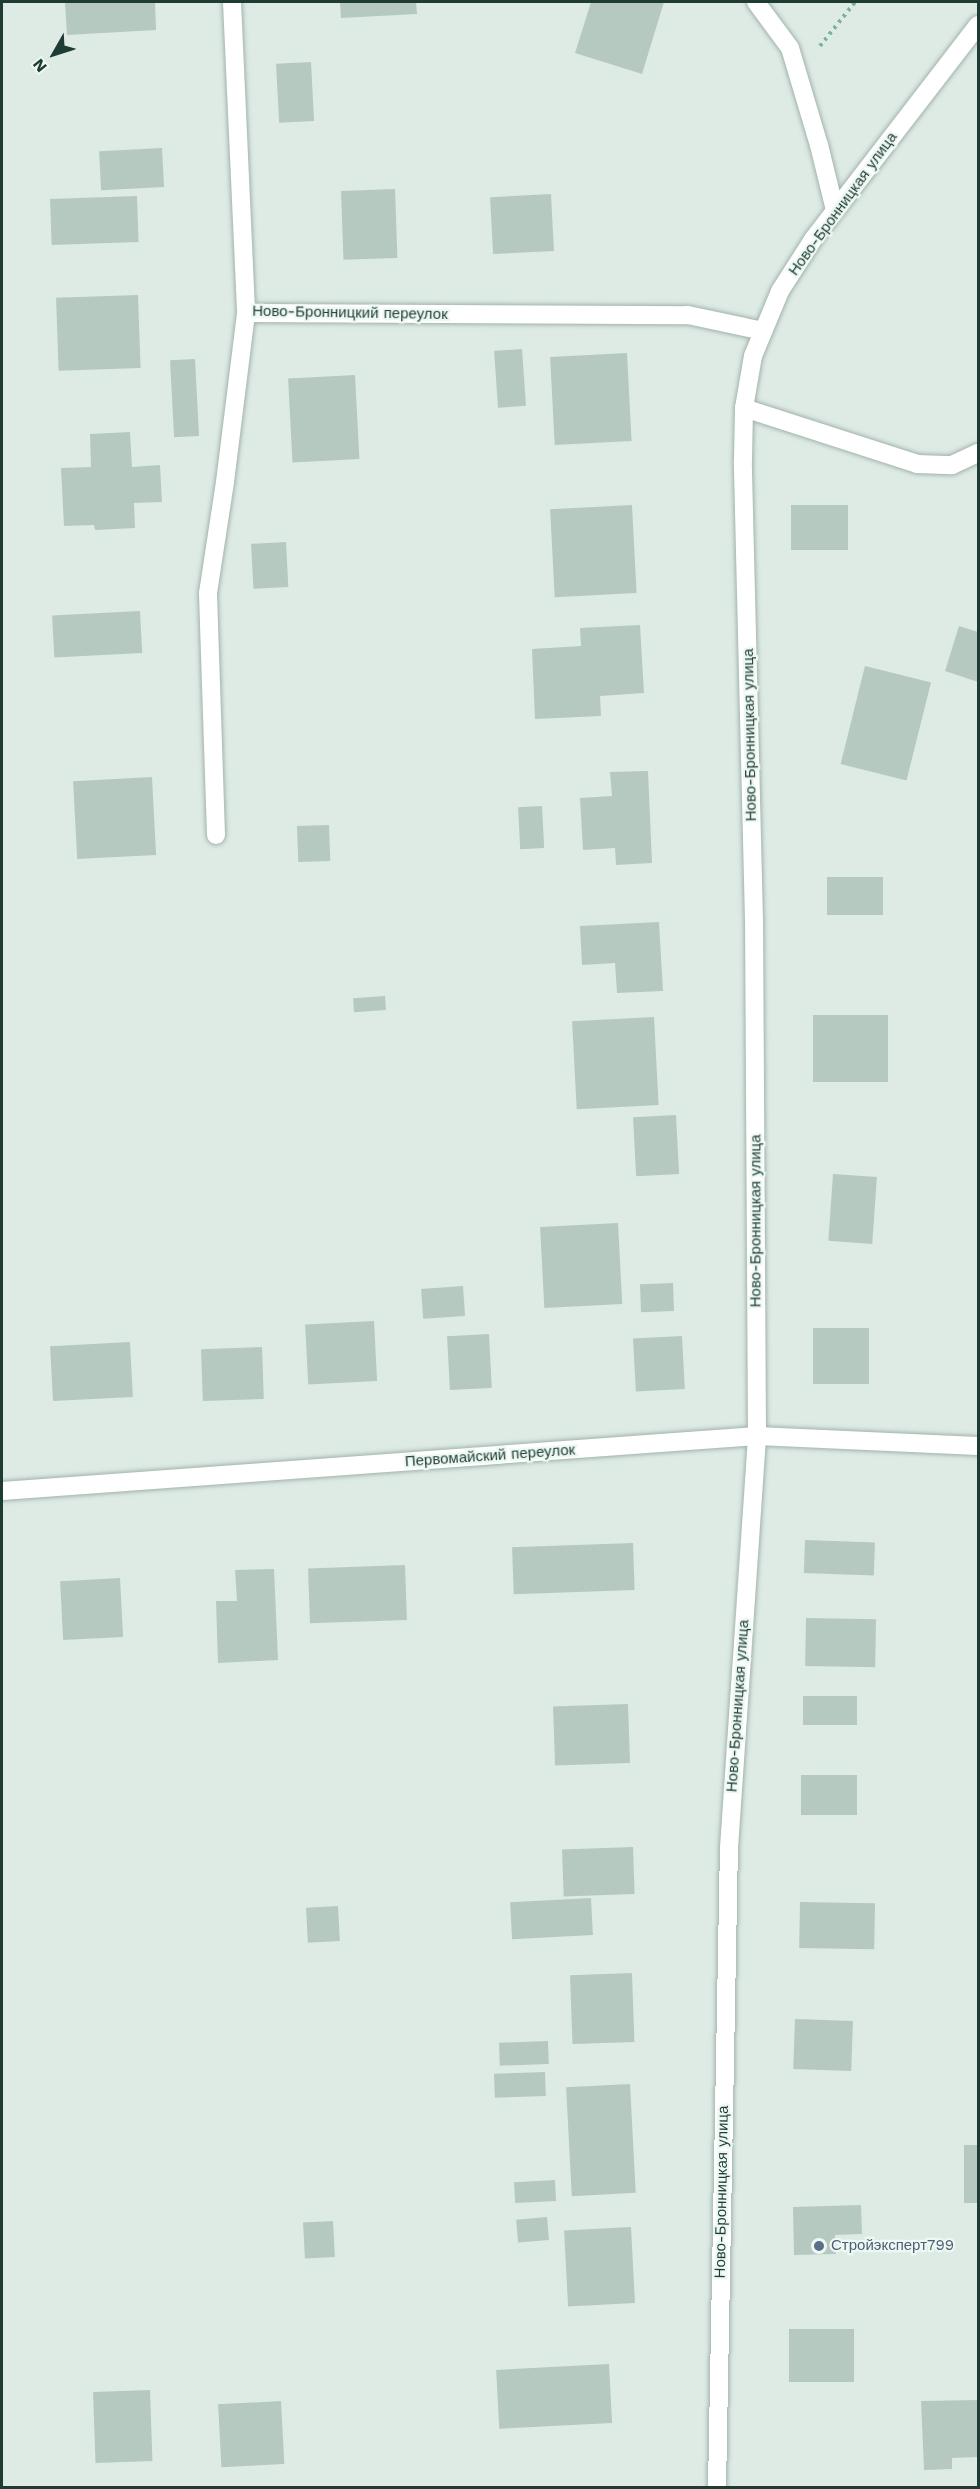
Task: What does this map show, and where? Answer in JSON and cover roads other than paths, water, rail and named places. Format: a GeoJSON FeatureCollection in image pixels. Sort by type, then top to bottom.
{"type":"FeatureCollection","features":[{"type":"Feature","properties":{"kind":"street","name":"Ново-Бронницкий переулок"},"geometry":{"type":"LineString","coordinates":[[232,2],[246,313],[688,315],[763,331]]}},
{"type":"Feature","properties":{"kind":"street"},"geometry":{"type":"LineString","coordinates":[[756,2],[790,48],[836,210]]}},
{"type":"Feature","properties":{"kind":"street","name":"Ново-Бронницкая улица"},"geometry":{"type":"LineString","coordinates":[[717,2487],[729,1848],[757,1436],[754,921],[743,460],[744,408],[753,356],[780,291],[814,238],[978,25]]}},
{"type":"Feature","properties":{"kind":"street"},"geometry":{"type":"LineString","coordinates":[[216,835],[207,593],[225,482],[246,313]]}},
{"type":"Feature","properties":{"kind":"street"},"geometry":{"type":"LineString","coordinates":[[744,408],[917,464],[952,465],[978,453]]}},
{"type":"Feature","properties":{"kind":"street","name":"Первомайский переулок"},"geometry":{"type":"LineString","coordinates":[[2,1491],[757,1436],[978,1446]]}},
{"type":"Feature","properties":{"kind":"place","name":"Стройэксперт799"},"geometry":{"type":"Point","coordinates":[819,2246]}}]}
